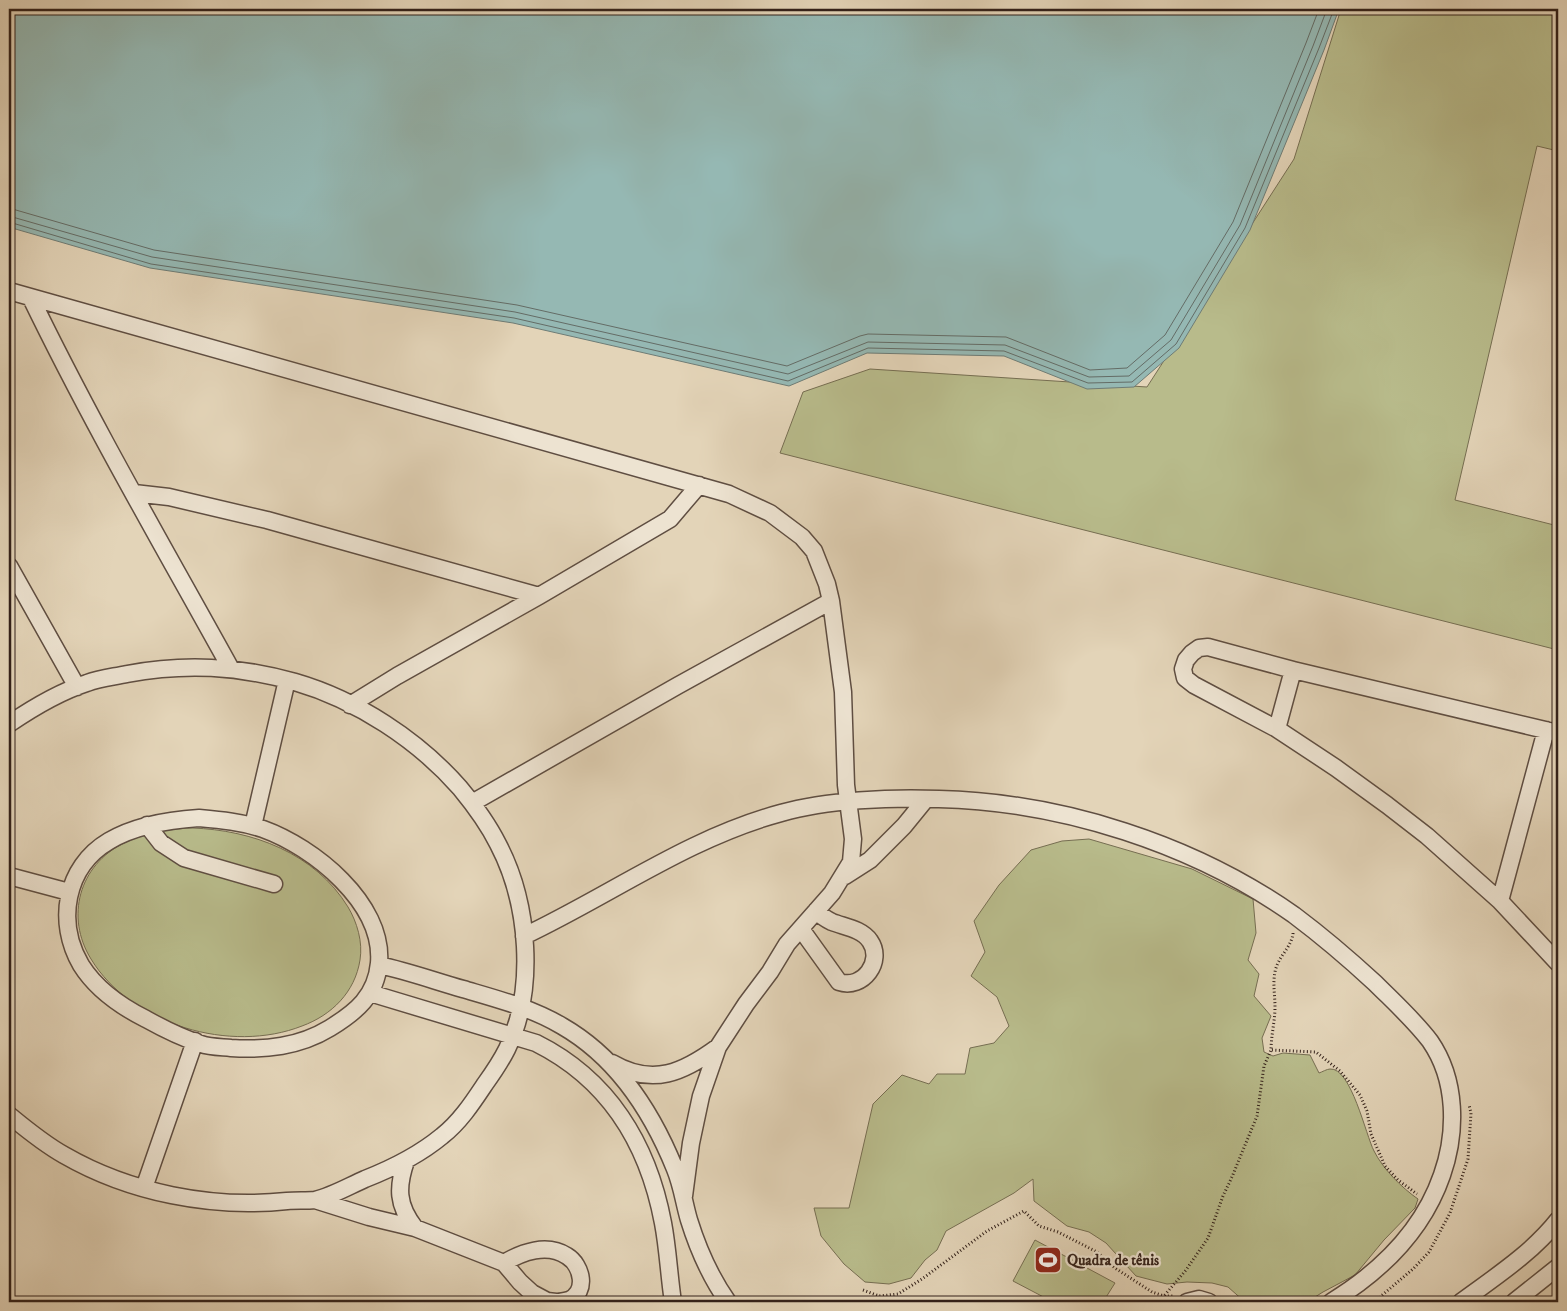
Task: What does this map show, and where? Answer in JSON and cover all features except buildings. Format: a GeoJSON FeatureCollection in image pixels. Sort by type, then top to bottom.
{"type":"FeatureCollection","features":[{"type":"Feature","properties":{"kind":"street"},"geometry":{"type":"LineString","coordinates":[[9,291],[729,494],[770,513],[802,536],[814,551],[827,584],[831,601],[843,692],[846,785],[853,839],[851,862],[832,893],[787,944],[718,1047],[701,1096],[691,1143],[684,1196]]}},
{"type":"Feature","properties":{"kind":"street"},"geometry":{"type":"LineString","coordinates":[[31,298],[79,396],[231,668]]}},
{"type":"Feature","properties":{"kind":"street"},"geometry":{"type":"LineString","coordinates":[[350,705],[413,666],[539,596],[670,519],[699,486]]}},
{"type":"Feature","properties":{"kind":"street"},"geometry":{"type":"LineString","coordinates":[[134,493],[196,502],[267,520],[539,596]]}},
{"type":"Feature","properties":{"kind":"street"},"geometry":{"type":"LineString","coordinates":[[9,566],[77,687]]}},
{"type":"Feature","properties":{"kind":"street"},"geometry":{"type":"LineString","coordinates":[[472,803],[831,601]]}},
{"type":"Feature","properties":{"kind":"street"},"geometry":{"type":"LineString","coordinates":[[1500,901],[1552,731],[1293,670],[1208,647],[1192,652],[1186,660],[1183,669],[1185,678],[1194,685],[1277,729],[1336,768],[1427,836],[1500,901],[1558,963]]}},
{"type":"Feature","properties":{"kind":"street"},"geometry":{"type":"LineString","coordinates":[[9,724],[45,701],[77,687],[102,678],[159,668],[231,668],[287,680],[317,689],[350,705],[400,734],[428,755],[472,803],[499,845],[509,870],[519,902],[524,936],[524,975],[520,1007],[512,1036],[506,1050],[466,1112],[446,1134],[406,1161],[315,1200],[272,1203],[221,1202],[133,1186],[61,1154],[9,1115]]}},
{"type":"Feature","properties":{"kind":"street"},"geometry":{"type":"LineString","coordinates":[[1277,729],[1293,670]]}},
{"type":"Feature","properties":{"kind":"street"},"geometry":{"type":"LineString","coordinates":[[253,826],[287,680]]}},
{"type":"Feature","properties":{"kind":"street"},"geometry":{"type":"LineString","coordinates":[[843,877],[870,860],[904,826],[926,799]]}},
{"type":"Feature","properties":{"kind":"street"},"geometry":{"type":"LineString","coordinates":[[524,936],[557,921],[644,871],[716,836],[781,813],[814,806],[849,802],[926,799],[984,802],[1026,807],[1109,827],[1160,844],[1203,862],[1294,915],[1361,970],[1413,1021],[1431,1043],[1441,1062],[1448,1084],[1453,1108],[1448,1160],[1438,1188],[1426,1212],[1412,1232],[1372,1274],[1331,1302]]}},
{"type":"Feature","properties":{"kind":"street"},"geometry":{"type":"LineString","coordinates":[[199,818],[253,826],[283,837],[303,849],[346,885],[357,898],[375,932],[380,949],[379,965],[370,993],[359,1008],[315,1037],[279,1048],[244,1049],[202,1044],[164,1029],[128,1010],[92,978],[82,965],[72,944],[66,905],[69,892],[78,874],[98,848],[117,837],[147,825],[176,819],[199,818]]}},
{"type":"Feature","properties":{"kind":"street"},"geometry":{"type":"LineString","coordinates":[[147,825],[161,843],[184,858],[274,884]]}},
{"type":"Feature","properties":{"kind":"street"},"geometry":{"type":"LineString","coordinates":[[9,876],[69,892]]}},
{"type":"Feature","properties":{"kind":"street"},"geometry":{"type":"LineString","coordinates":[[801,929],[839,982],[851,983],[868,974],[874,955],[872,943],[869,939],[853,929],[825,919],[816,912]]}},
{"type":"Feature","properties":{"kind":"street"},"geometry":{"type":"LineString","coordinates":[[379,965],[520,1007],[563,1026],[600,1056],[625,1080],[647,1112],[667,1150],[703,1256],[712,1277],[728,1302]]}},
{"type":"Feature","properties":{"kind":"street"},"geometry":{"type":"LineString","coordinates":[[370,993],[536,1043],[554,1052],[571,1064],[603,1092],[625,1121],[644,1158],[658,1202],[673,1302]]}},
{"type":"Feature","properties":{"kind":"street"},"geometry":{"type":"LineString","coordinates":[[144,1188],[194,1041]]}},
{"type":"Feature","properties":{"kind":"street"},"geometry":{"type":"LineString","coordinates":[[600,1056],[629,1070],[657,1076],[696,1063],[718,1047]]}},
{"type":"Feature","properties":{"kind":"street"},"geometry":{"type":"LineString","coordinates":[[406,1161],[400,1182],[400,1195],[402,1206],[415,1228]]}},
{"type":"Feature","properties":{"kind":"street"},"geometry":{"type":"LineString","coordinates":[[315,1200],[369,1217],[415,1228],[504,1263],[532,1293],[548,1301],[568,1300],[578,1292],[581,1278],[575,1261],[566,1255],[540,1250],[523,1253],[504,1263]]}},
{"type":"Feature","properties":{"kind":"street"},"geometry":{"type":"LineString","coordinates":[[1461,1302],[1518,1260],[1558,1220]]}},
{"type":"Feature","properties":{"kind":"street"},"geometry":{"type":"LineString","coordinates":[[1514,1302],[1558,1267]]}},
{"type":"Feature","properties":{"kind":"street"},"geometry":{"type":"LineString","coordinates":[[1187,1302],[1199,1299],[1210,1302]]}},
{"type":"Feature","properties":{"kind":"path"},"geometry":{"type":"LineString","coordinates":[[1164,1302],[1164,1296],[1186,1270],[1208,1238],[1223,1196],[1257,1116],[1264,1066],[1271,1050],[1276,967],[1283,952],[1292,940],[1294,915]]}},
{"type":"Feature","properties":{"kind":"path"},"geometry":{"type":"LineString","coordinates":[[1271,1050],[1316,1052],[1340,1071],[1360,1095],[1372,1134],[1385,1166],[1398,1180],[1418,1194]]}},
{"type":"Feature","properties":{"kind":"path"},"geometry":{"type":"LineString","coordinates":[[1374,1302],[1413,1269],[1429,1252],[1450,1213],[1468,1159],[1470,1113],[1468,1103]]}},
{"type":"Feature","properties":{"kind":"path"},"geometry":{"type":"LineString","coordinates":[[863,1290],[879,1296],[898,1294],[922,1279],[987,1231],[1024,1211],[1039,1226],[1058,1232],[1097,1252],[1135,1282],[1152,1292],[1164,1296]]}},
{"type":"Feature","properties":{"kind":"green space"},"geometry":{"type":"Polygon","coordinates":[[[1341,9],[1558,9],[1558,151],[1537,146],[1455,500],[1558,526],[1558,650],[780,453],[803,392],[870,369],[1147,387],[1294,159],[1341,9]]]}},
{"type":"Feature","properties":{"kind":"green space"},"geometry":{"type":"Polygon","coordinates":[[[192,828],[237,834],[280,848],[318,872],[334,888],[348,907],[358,932],[361,946],[360,960],[353,982],[347,992],[323,1016],[302,1026],[274,1034],[245,1037],[215,1035],[185,1028],[157,1017],[131,1001],[109,982],[91,959],[83,943],[78,910],[87,878],[96,864],[124,843],[140,837],[174,829],[192,828]]]}},
{"type":"Feature","properties":{"kind":"green space"},"geometry":{"type":"Polygon","coordinates":[[[1089,839],[1192,869],[1253,899],[1256,933],[1248,960],[1259,974],[1254,996],[1271,1016],[1262,1038],[1264,1052],[1273,1056],[1283,1053],[1310,1055],[1319,1073],[1330,1069],[1338,1071],[1351,1090],[1374,1151],[1382,1165],[1393,1178],[1418,1199],[1415,1208],[1384,1240],[1355,1275],[1307,1302],[1245,1302],[1228,1287],[1212,1283],[1187,1282],[1167,1284],[1136,1276],[1106,1243],[1089,1232],[1067,1226],[1034,1201],[1033,1179],[1014,1193],[946,1231],[937,1250],[925,1260],[911,1278],[889,1284],[865,1282],[844,1264],[821,1236],[814,1208],[849,1208],[873,1104],[902,1075],[929,1084],[937,1074],[965,1074],[970,1048],[994,1043],[1009,1026],[997,997],[971,976],[985,952],[974,921],[999,885],[1031,850],[1062,841],[1089,839]]]}},
{"type":"Feature","properties":{"kind":"green space","name":"Quadra de tênis"},"geometry":{"type":"Polygon","coordinates":[[[1035,1240],[1115,1283],[1103,1302],[1053,1302],[1013,1281],[1035,1240]]]}},
{"type":"Feature","properties":{"kind":"water"},"geometry":{"type":"Polygon","coordinates":[[[9,9],[1339,9],[1250,230],[1179,348],[1134,387],[1087,389],[1004,356],[867,353],[789,386],[513,323],[150,268],[12,228],[9,226],[9,9]]]}},
{"type":"Feature","properties":{"kind":"place","name":"Quadra de tênis"},"geometry":{"type":"Point","coordinates":[1048,1260]}}]}
